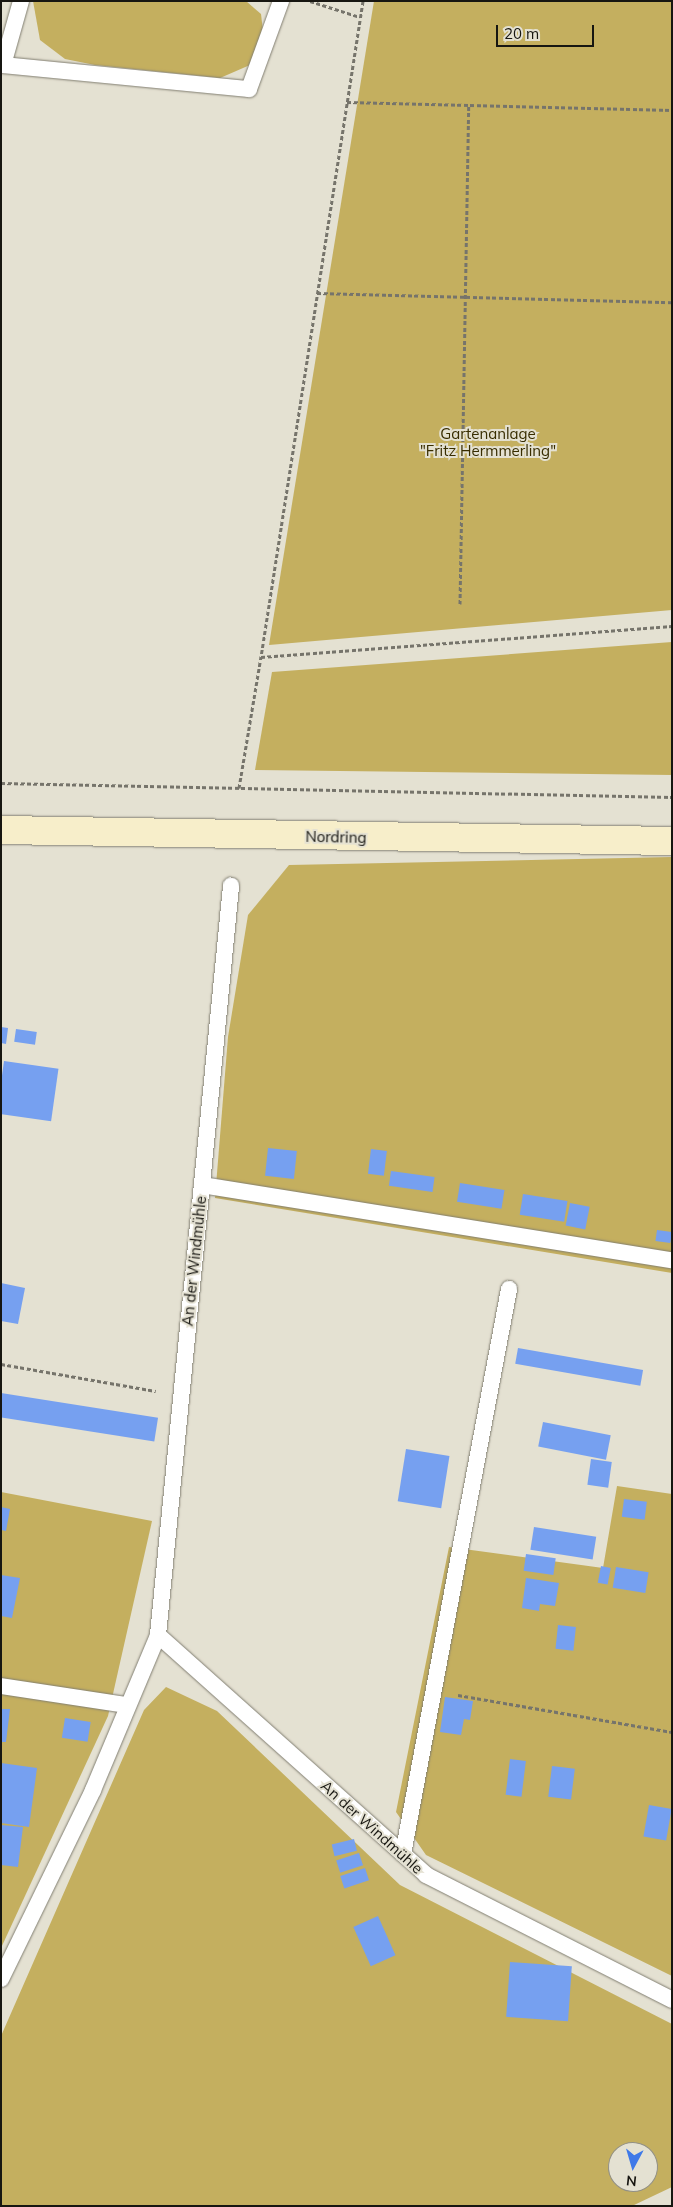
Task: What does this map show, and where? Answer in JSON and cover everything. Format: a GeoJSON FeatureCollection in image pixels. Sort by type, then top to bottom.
{"type":"FeatureCollection","features":[{"type":"Feature","properties":{"kind":"main road","name":"Nordring"},"geometry":{"type":"LineString","coordinates":[[1,830],[672,841]]}},
{"type":"Feature","properties":{"kind":"lane"},"geometry":{"type":"LineString","coordinates":[[22,1],[3,64],[249,89],[281,1]]}},
{"type":"Feature","properties":{"kind":"lane","name":"An der Windmühle"},"geometry":{"type":"LineString","coordinates":[[1,1979],[93,1790],[126,1705],[158,1636],[231,886]]}},
{"type":"Feature","properties":{"kind":"lane"},"geometry":{"type":"LineString","coordinates":[[202,1185],[672,1260]]}},
{"type":"Feature","properties":{"kind":"lane"},"geometry":{"type":"LineString","coordinates":[[403,1854],[432,1690],[509,1289]]}},
{"type":"Feature","properties":{"kind":"lane","name":"An der Windmühle"},"geometry":{"type":"LineString","coordinates":[[158,1636],[426,1875],[672,2000]]}},
{"type":"Feature","properties":{"kind":"lane"},"geometry":{"type":"LineString","coordinates":[[1,1686],[126,1705]]}},
{"type":"Feature","properties":{"kind":"path"},"geometry":{"type":"LineString","coordinates":[[310,1],[360,17]]}},
{"type":"Feature","properties":{"kind":"path"},"geometry":{"type":"LineString","coordinates":[[239,788],[363,1]]}},
{"type":"Feature","properties":{"kind":"path"},"geometry":{"type":"LineString","coordinates":[[347,102],[672,110]]}},
{"type":"Feature","properties":{"kind":"path"},"geometry":{"type":"LineString","coordinates":[[460,604],[464,297],[469,105]]}},
{"type":"Feature","properties":{"kind":"path"},"geometry":{"type":"LineString","coordinates":[[317,293],[672,302]]}},
{"type":"Feature","properties":{"kind":"path"},"geometry":{"type":"LineString","coordinates":[[261,657],[672,626]]}},
{"type":"Feature","properties":{"kind":"path"},"geometry":{"type":"LineString","coordinates":[[1,783],[672,796]]}},
{"type":"Feature","properties":{"kind":"path"},"geometry":{"type":"LineString","coordinates":[[1,1364],[181,1395]]}},
{"type":"Feature","properties":{"kind":"path"},"geometry":{"type":"LineString","coordinates":[[432,1690],[672,1732]]}},
{"type":"Feature","properties":{"kind":"green space"},"geometry":{"type":"Polygon","coordinates":[[[33,1],[246,1],[261,14],[263,31],[250,65],[220,78],[95,65],[65,59],[40,40],[33,1]]]}},
{"type":"Feature","properties":{"kind":"green space","name":"Gartenanlage \"Fritz Hermmerling\""},"geometry":{"type":"Polygon","coordinates":[[[374,1],[672,1],[672,610],[269,645],[374,1]]]}},
{"type":"Feature","properties":{"kind":"green space"},"geometry":{"type":"Polygon","coordinates":[[[672,642],[672,775],[255,770],[272,672],[672,642]]]}},
{"type":"Feature","properties":{"kind":"green space"},"geometry":{"type":"Polygon","coordinates":[[[672,857],[672,1273],[215,1198],[228,1037],[248,915],[289,865],[672,857]]]}},
{"type":"Feature","properties":{"kind":"green space"},"geometry":{"type":"Polygon","coordinates":[[[617,1486],[672,1494],[672,1976],[426,1855],[396,1812],[449,1547],[603,1568],[617,1486]]]}},
{"type":"Feature","properties":{"kind":"green space"},"geometry":{"type":"Polygon","coordinates":[[[1,1492],[152,1521],[108,1716],[1,1948],[1,1492]]]}},
{"type":"Feature","properties":{"kind":"green space"},"geometry":{"type":"Polygon","coordinates":[[[166,1687],[217,1711],[400,1885],[672,2024],[672,2187],[632,2206],[1,2206],[1,2036],[144,1710],[166,1687]]]}},
{"type":"Feature","properties":{"kind":"building"},"geometry":{"type":"Polygon","coordinates":[[[1,1027],[8,1028],[6,1044],[1,1043],[1,1027]]]}},
{"type":"Feature","properties":{"kind":"building"},"geometry":{"type":"Polygon","coordinates":[[[16,1029],[37,1032],[35,1045],[14,1042],[16,1029]]]}},
{"type":"Feature","properties":{"kind":"building"},"geometry":{"type":"Polygon","coordinates":[[[4,1061],[58,1069],[51,1121],[1,1114],[1,1082],[4,1061]]]}},
{"type":"Feature","properties":{"kind":"building"},"geometry":{"type":"Polygon","coordinates":[[[268,1148],[297,1151],[294,1179],[265,1176],[268,1148]]]}},
{"type":"Feature","properties":{"kind":"building"},"geometry":{"type":"Polygon","coordinates":[[[371,1149],[387,1151],[384,1176],[368,1174],[371,1149]]]}},
{"type":"Feature","properties":{"kind":"building"},"geometry":{"type":"Polygon","coordinates":[[[391,1171],[435,1177],[432,1192],[389,1186],[391,1171]]]}},
{"type":"Feature","properties":{"kind":"building"},"geometry":{"type":"Polygon","coordinates":[[[460,1183],[504,1190],[501,1209],[457,1202],[460,1183]]]}},
{"type":"Feature","properties":{"kind":"building"},"geometry":{"type":"Polygon","coordinates":[[[523,1194],[567,1201],[564,1222],[520,1215],[523,1194]]]}},
{"type":"Feature","properties":{"kind":"building"},"geometry":{"type":"Polygon","coordinates":[[[570,1203],[590,1207],[585,1229],[566,1226],[570,1203]]]}},
{"type":"Feature","properties":{"kind":"building"},"geometry":{"type":"Polygon","coordinates":[[[657,1230],[672,1232],[670,1243],[655,1241],[657,1230]]]}},
{"type":"Feature","properties":{"kind":"building"},"geometry":{"type":"Polygon","coordinates":[[[1,1283],[25,1288],[18,1324],[1,1321],[1,1283]]]}},
{"type":"Feature","properties":{"kind":"building"},"geometry":{"type":"Polygon","coordinates":[[[518,1348],[643,1370],[640,1386],[515,1364],[518,1348]]]}},
{"type":"Feature","properties":{"kind":"building"},"geometry":{"type":"Polygon","coordinates":[[[1,1393],[158,1418],[154,1442],[1,1417],[1,1393]]]}},
{"type":"Feature","properties":{"kind":"building"},"geometry":{"type":"Polygon","coordinates":[[[543,1422],[611,1435],[606,1460],[538,1447],[543,1422]]]}},
{"type":"Feature","properties":{"kind":"building"},"geometry":{"type":"Polygon","coordinates":[[[406,1449],[449,1456],[441,1508],[398,1501],[406,1449]]]}},
{"type":"Feature","properties":{"kind":"building"},"geometry":{"type":"Polygon","coordinates":[[[591,1459],[612,1462],[608,1488],[587,1485],[591,1459]]]}},
{"type":"Feature","properties":{"kind":"building"},"geometry":{"type":"Polygon","coordinates":[[[624,1499],[647,1502],[645,1520],[622,1517],[624,1499]]]}},
{"type":"Feature","properties":{"kind":"building"},"geometry":{"type":"Polygon","coordinates":[[[1,1507],[10,1509],[6,1531],[1,1530],[1,1507]]]}},
{"type":"Feature","properties":{"kind":"building"},"geometry":{"type":"Polygon","coordinates":[[[534,1527],[596,1537],[593,1560],[530,1550],[534,1527]]]}},
{"type":"Feature","properties":{"kind":"building"},"geometry":{"type":"Polygon","coordinates":[[[526,1554],[556,1558],[553,1575],[524,1571],[526,1554]]]}},
{"type":"Feature","properties":{"kind":"building"},"geometry":{"type":"Polygon","coordinates":[[[601,1566],[611,1568],[608,1585],[598,1583],[601,1566]]]}},
{"type":"Feature","properties":{"kind":"building"},"geometry":{"type":"Polygon","coordinates":[[[616,1567],[649,1572],[645,1593],[613,1588],[616,1567]]]}},
{"type":"Feature","properties":{"kind":"building"},"geometry":{"type":"Polygon","coordinates":[[[1,1575],[20,1578],[12,1618],[1,1616],[1,1575]]]}},
{"type":"Feature","properties":{"kind":"building"},"geometry":{"type":"Polygon","coordinates":[[[526,1578],[559,1583],[555,1606],[540,1604],[539,1611],[522,1608],[526,1578]]]}},
{"type":"Feature","properties":{"kind":"building"},"geometry":{"type":"Polygon","coordinates":[[[558,1625],[576,1627],[573,1651],[555,1649],[558,1625]]]}},
{"type":"Feature","properties":{"kind":"building"},"geometry":{"type":"Polygon","coordinates":[[[445,1697],[473,1701],[470,1720],[464,1719],[461,1735],[440,1732],[445,1697]]]}},
{"type":"Feature","properties":{"kind":"building"},"geometry":{"type":"Polygon","coordinates":[[[1,1709],[10,1709],[6,1742],[1,1742],[1,1709]]]}},
{"type":"Feature","properties":{"kind":"building"},"geometry":{"type":"Polygon","coordinates":[[[65,1718],[91,1722],[88,1742],[62,1738],[65,1718]]]}},
{"type":"Feature","properties":{"kind":"building"},"geometry":{"type":"Polygon","coordinates":[[[510,1759],[526,1761],[521,1797],[506,1795],[510,1759]]]}},
{"type":"Feature","properties":{"kind":"building"},"geometry":{"type":"Polygon","coordinates":[[[1,1763],[37,1768],[29,1827],[1,1823],[1,1763]]]}},
{"type":"Feature","properties":{"kind":"building"},"geometry":{"type":"Polygon","coordinates":[[[552,1766],[575,1769],[571,1800],[548,1797],[552,1766]]]}},
{"type":"Feature","properties":{"kind":"building"},"geometry":{"type":"Polygon","coordinates":[[[649,1805],[672,1809],[666,1841],[643,1837],[649,1805]]]}},
{"type":"Feature","properties":{"kind":"building"},"geometry":{"type":"Polygon","coordinates":[[[1,1825],[23,1827],[18,1867],[1,1865],[1,1825]]]}},
{"type":"Feature","properties":{"kind":"building"},"geometry":{"type":"Polygon","coordinates":[[[354,1839],[357,1851],[335,1856],[332,1845],[354,1839]]]}},
{"type":"Feature","properties":{"kind":"building"},"geometry":{"type":"Polygon","coordinates":[[[359,1853],[363,1865],[340,1873],[336,1860],[359,1853]]]}},
{"type":"Feature","properties":{"kind":"building"},"geometry":{"type":"Polygon","coordinates":[[[365,1868],[369,1880],[344,1888],[340,1876],[365,1868]]]}},
{"type":"Feature","properties":{"kind":"building"},"geometry":{"type":"Polygon","coordinates":[[[378,1916],[395,1955],[371,1966],[353,1927],[378,1916]]]}},
{"type":"Feature","properties":{"kind":"building"},"geometry":{"type":"Polygon","coordinates":[[[510,1962],[572,1966],[568,2021],[506,2017],[510,1962]]]}}]}
